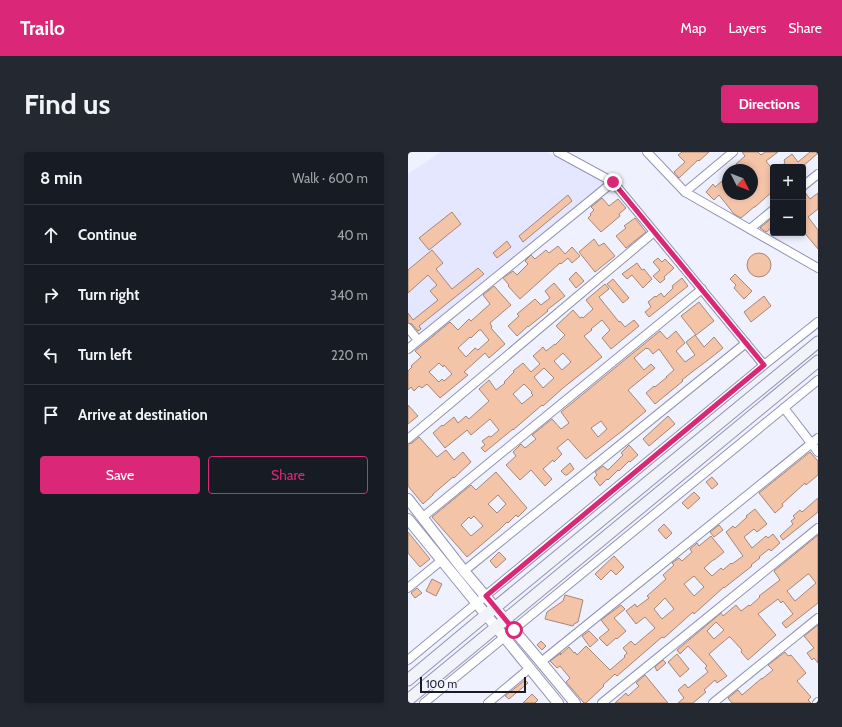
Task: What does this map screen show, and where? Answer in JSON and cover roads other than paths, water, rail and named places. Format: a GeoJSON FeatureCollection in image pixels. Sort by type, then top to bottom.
{"type":"FeatureCollection","features":[{"type":"Feature","properties":{"kind":"main road"},"geometry":{"type":"LineString","coordinates":[[408,680],[818,342]]}},
{"type":"Feature","properties":{"kind":"main road"},"geometry":{"type":"LineString","coordinates":[[408,700],[818,362]]}},
{"type":"Feature","properties":{"kind":"street"},"geometry":{"type":"LineString","coordinates":[[558,152],[613,182],[764,365]]}},
{"type":"Feature","properties":{"kind":"street"},"geometry":{"type":"LineString","coordinates":[[647,152],[685,192],[818,268]]}},
{"type":"Feature","properties":{"kind":"street"},"geometry":{"type":"LineString","coordinates":[[685,192],[733,152]]}},
{"type":"Feature","properties":{"kind":"street"},"geometry":{"type":"LineString","coordinates":[[806,184],[818,174]]}},
{"type":"Feature","properties":{"kind":"street"},"geometry":{"type":"LineString","coordinates":[[408,349],[613,182]]}},
{"type":"Feature","properties":{"kind":"street"},"geometry":{"type":"LineString","coordinates":[[750,229],[770,212]]}},
{"type":"Feature","properties":{"kind":"street"},"geometry":{"type":"LineString","coordinates":[[408,439],[654,232]]}},
{"type":"Feature","properties":{"kind":"street"},"geometry":{"type":"LineString","coordinates":[[811,263],[818,257]]}},
{"type":"Feature","properties":{"kind":"street"},"geometry":{"type":"LineString","coordinates":[[423,517],[702,289]]}},
{"type":"Feature","properties":{"kind":"street"},"geometry":{"type":"LineString","coordinates":[[408,660],[818,322]]}},
{"type":"Feature","properties":{"kind":"street"},"geometry":{"type":"LineString","coordinates":[[408,328],[418,340]]}},
{"type":"Feature","properties":{"kind":"street"},"geometry":{"type":"LineString","coordinates":[[464,570],[746,343]]}},
{"type":"Feature","properties":{"kind":"street"},"geometry":{"type":"LineString","coordinates":[[424,703],[818,380]]}},
{"type":"Feature","properties":{"kind":"street"},"geometry":{"type":"LineString","coordinates":[[784,408],[815,441],[818,452]]}},
{"type":"Feature","properties":{"kind":"street"},"geometry":{"type":"LineString","coordinates":[[542,662],[815,441]]}},
{"type":"Feature","properties":{"kind":"street"},"geometry":{"type":"LineString","coordinates":[[408,499],[495,608],[575,703]]}},
{"type":"Feature","properties":{"kind":"street"},"geometry":{"type":"LineString","coordinates":[[408,519],[557,702]]}},
{"type":"Feature","properties":{"kind":"street"},"geometry":{"type":"LineString","coordinates":[[602,703],[818,528]]}},
{"type":"Feature","properties":{"kind":"street"},"geometry":{"type":"LineString","coordinates":[[408,588],[442,560]]}},
{"type":"Feature","properties":{"kind":"street"},"geometry":{"type":"LineString","coordinates":[[713,703],[818,618]]}},
{"type":"Feature","properties":{"kind":"street"},"geometry":{"type":"LineString","coordinates":[[488,703],[530,668]]}}]}
